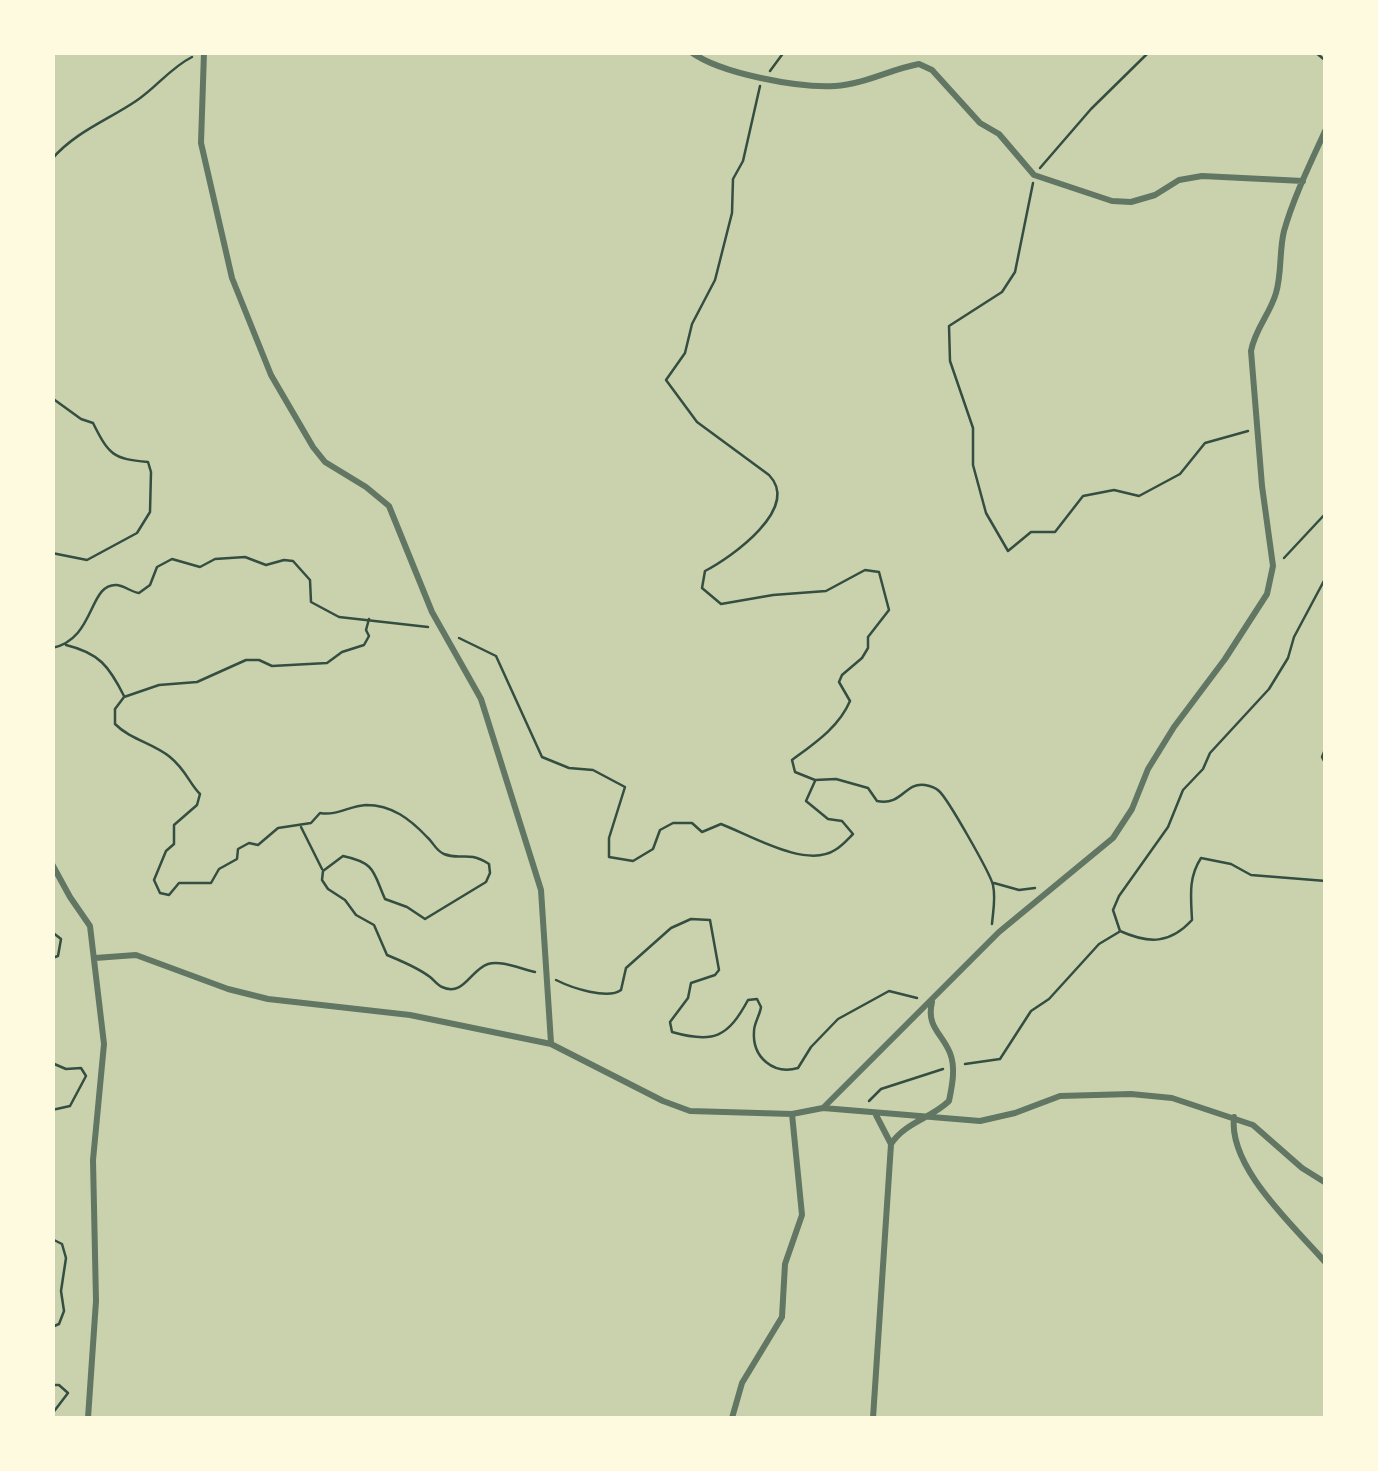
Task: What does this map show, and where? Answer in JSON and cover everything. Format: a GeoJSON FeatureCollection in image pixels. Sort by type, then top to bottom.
{"type":"FeatureCollection","features":[{"type":"Feature","properties":{"kind":"street"},"geometry":{"type":"LineString","coordinates":[[691,52],[706,63],[766,77],[834,86],[919,64],[932,70],[980,122],[999,134],[1034,175],[1112,201],[1132,202],[1179,180],[1202,176],[1302,181]]}},
{"type":"Feature","properties":{"kind":"street"},"geometry":{"type":"LineString","coordinates":[[204,53],[203,160],[232,278],[271,375],[298,427],[324,462],[389,506],[421,588],[480,699],[539,879],[550,1044]]}},
{"type":"Feature","properties":{"kind":"street"},"geometry":{"type":"LineString","coordinates":[[823,1108],[991,940],[1052,885],[1113,838],[1124,823],[1148,769],[1182,715],[1267,594],[1272,576],[1251,350],[1254,334],[1270,312],[1280,278],[1283,234],[1326,128]]}},
{"type":"Feature","properties":{"kind":"street"},"geometry":{"type":"LineString","coordinates":[[52,864],[90,926],[104,1044],[93,1160],[96,1301],[88,1418]]}},
{"type":"Feature","properties":{"kind":"street"},"geometry":{"type":"LineString","coordinates":[[95,958],[136,955],[228,989],[268,998],[410,1015],[550,1044],[690,1111],[792,1114],[823,1108],[980,1121],[1016,1114],[1060,1096],[1172,1098],[1252,1125],[1326,1183]]}},
{"type":"Feature","properties":{"kind":"street"},"geometry":{"type":"LineString","coordinates":[[874,1418],[891,1144],[900,1130],[930,1117],[949,1101],[952,1066],[949,1050],[932,1025],[929,1013],[933,1001]]}},
{"type":"Feature","properties":{"kind":"street"},"geometry":{"type":"LineString","coordinates":[[732,1418],[742,1383],[782,1317],[785,1264],[802,1215],[792,1114]]}},
{"type":"Feature","properties":{"kind":"street"},"geometry":{"type":"LineString","coordinates":[[876,1114],[891,1144]]}},
{"type":"Feature","properties":{"kind":"street"},"geometry":{"type":"LineString","coordinates":[[1234,1116],[1235,1137],[1244,1161],[1276,1208],[1326,1263]]}},
{"type":"Feature","properties":{"kind":"path"},"geometry":{"type":"LineString","coordinates":[[784,52],[759,88],[743,161],[733,178],[732,214],[715,280],[692,324],[684,353],[666,380],[697,422],[770,474],[779,489],[776,508],[747,543],[705,571],[702,588],[720,604],[730,604],[773,595],[826,591],[865,570],[879,572],[889,610],[868,637],[868,648],[862,658],[842,674],[839,682],[850,701],[846,710],[833,723],[830,733],[792,760],[795,772],[815,780],[852,782],[868,788],[877,801],[884,802],[893,802],[918,784],[930,785],[946,800],[993,882],[991,940]]}},
{"type":"Feature","properties":{"kind":"path"},"geometry":{"type":"LineString","coordinates":[[1148,52],[1091,109],[1034,175],[1015,272],[1002,292],[949,326],[950,360],[973,428],[973,466],[986,513],[1008,551],[1031,532],[1055,532],[1083,496],[1114,490],[1139,496],[1180,474],[1205,443],[1258,431]]}},
{"type":"Feature","properties":{"kind":"path"},"geometry":{"type":"LineString","coordinates":[[1315,52],[1326,61]]}},
{"type":"Feature","properties":{"kind":"path"},"geometry":{"type":"LineString","coordinates":[[52,159],[72,139],[139,99],[180,63],[204,53]]}},
{"type":"Feature","properties":{"kind":"path"},"geometry":{"type":"LineString","coordinates":[[52,398],[80,420],[93,423],[108,450],[120,460],[148,462],[151,472],[150,512],[137,533],[87,560],[52,553]]}},
{"type":"Feature","properties":{"kind":"path"},"geometry":{"type":"LineString","coordinates":[[1272,576],[1285,555],[1326,512]]}},
{"type":"Feature","properties":{"kind":"path"},"geometry":{"type":"LineString","coordinates":[[66,646],[81,632],[92,604],[105,588],[118,585],[140,593],[150,585],[157,566],[172,559],[200,567],[214,558],[245,557],[266,565],[293,561],[310,580],[311,602],[339,616],[441,629],[496,656],[542,756],[569,768],[592,770],[625,788],[608,838],[609,857],[633,862],[653,849],[660,830],[672,823],[692,823],[702,832],[721,824],[781,850],[814,856],[833,852],[853,834],[842,821],[828,819],[806,801],[815,780]]}},
{"type":"Feature","properties":{"kind":"path"},"geometry":{"type":"LineString","coordinates":[[1326,578],[1294,638],[1288,658],[1268,690],[1183,790],[1168,827],[1113,910],[1120,931],[1139,939],[1167,940],[1192,920],[1190,884],[1201,858],[1231,864],[1251,875],[1326,881]]}},
{"type":"Feature","properties":{"kind":"path"},"geometry":{"type":"LineString","coordinates":[[323,870],[344,856],[362,860],[378,876],[385,900],[398,902],[424,919],[460,896],[478,890],[490,873],[488,864],[475,855],[447,856],[436,849],[402,811],[370,805],[332,815],[320,813],[317,819],[300,826],[278,828],[258,845],[238,849],[238,859],[219,869],[211,883],[179,883],[169,896],[160,893],[154,880],[166,851],[174,844],[174,825],[197,805],[200,794],[192,787],[188,774],[165,753],[126,735],[115,724],[115,709],[124,697],[159,685],[198,682],[246,660],[260,660],[272,666],[327,664],[342,652],[364,645],[370,619]]}},
{"type":"Feature","properties":{"kind":"path"},"geometry":{"type":"LineString","coordinates":[[52,648],[66,646],[91,652],[115,679],[124,697]]}},
{"type":"Feature","properties":{"kind":"path"},"geometry":{"type":"LineString","coordinates":[[1326,747],[1322,757],[1326,766]]}},
{"type":"Feature","properties":{"kind":"path"},"geometry":{"type":"LineString","coordinates":[[300,826],[323,870],[322,880],[328,889],[345,900],[356,915],[374,924],[387,955],[420,970],[441,987],[456,989],[486,964],[497,963],[547,975],[577,989],[613,996],[621,990],[626,968],[670,928],[691,919],[710,920],[719,970],[691,984],[688,998],[670,1022],[672,1032],[691,1036],[724,1032],[736,1024],[748,1000],[757,998],[761,1012],[753,1035],[758,1050],[770,1067],[786,1072],[798,1068],[838,1019],[889,991],[933,1001]]}},
{"type":"Feature","properties":{"kind":"path"},"geometry":{"type":"LineString","coordinates":[[993,882],[1019,890],[1052,885]]}},
{"type":"Feature","properties":{"kind":"path"},"geometry":{"type":"LineString","coordinates":[[858,1113],[881,1088],[952,1066],[1000,1058],[1031,1010],[1049,999],[1099,944],[1120,931]]}},
{"type":"Feature","properties":{"kind":"path"},"geometry":{"type":"LineString","coordinates":[[52,932],[61,939],[62,946],[58,956],[52,958]]}},
{"type":"Feature","properties":{"kind":"path"},"geometry":{"type":"LineString","coordinates":[[52,1063],[66,1069],[81,1068],[86,1076],[70,1106],[52,1110]]}},
{"type":"Feature","properties":{"kind":"path"},"geometry":{"type":"LineString","coordinates":[[52,1239],[62,1244],[66,1258],[63,1317],[52,1327]]}},
{"type":"Feature","properties":{"kind":"path"},"geometry":{"type":"LineString","coordinates":[[52,1386],[59,1386],[68,1394],[52,1414]]}},
{"type":"Feature","properties":{"kind":"green space"},"geometry":{"type":"Polygon","coordinates":[[[53,53],[1325,53],[1325,1418],[53,1418],[53,53]]]}}]}
